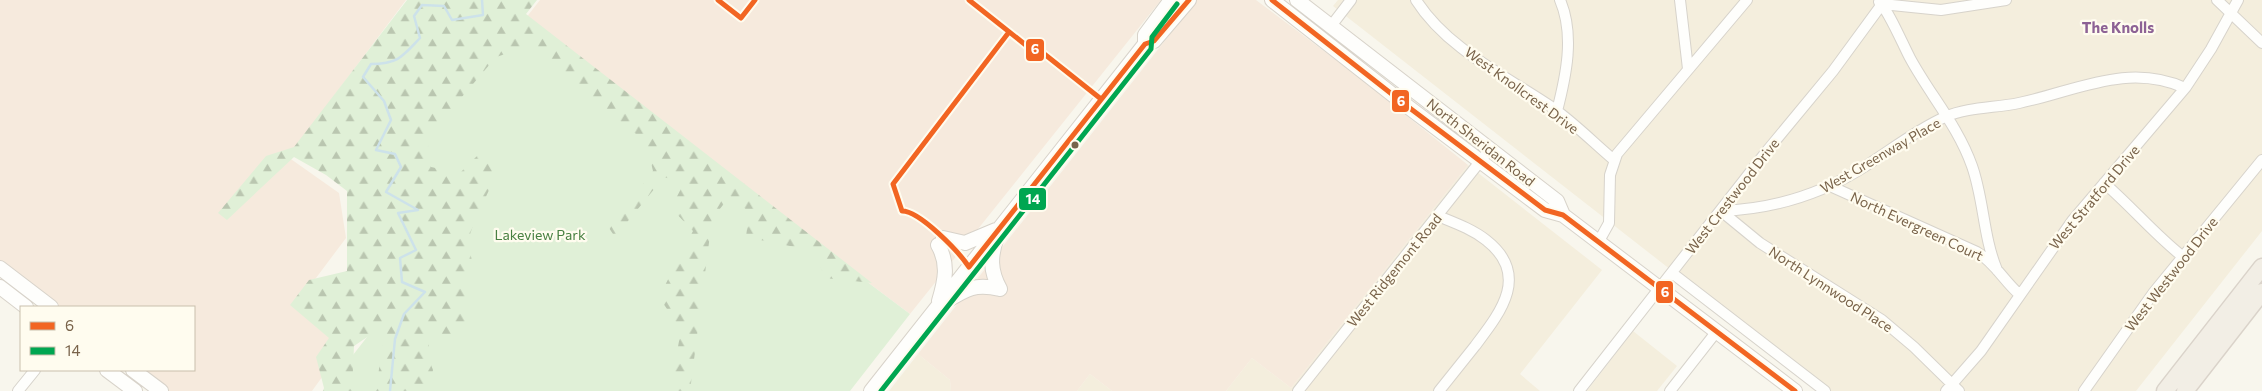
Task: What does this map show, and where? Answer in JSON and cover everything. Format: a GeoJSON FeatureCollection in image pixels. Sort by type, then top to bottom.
{"type":"FeatureCollection","features":[{"type":"Feature","properties":{"kind":"highway"},"geometry":{"type":"LineString","coordinates":[[2165,391],[2262,267]]}},
{"type":"Feature","properties":{"kind":"highway"},"geometry":{"type":"LineString","coordinates":[[2185,391],[2262,292]]}},
{"type":"Feature","properties":{"kind":"main road"},"geometry":{"type":"LineString","coordinates":[[1145,44],[1145,35],[1171,0]]}},
{"type":"Feature","properties":{"kind":"main road"},"geometry":{"type":"LineString","coordinates":[[871,391],[1145,44],[1154,41],[1189,0]]}},
{"type":"Feature","properties":{"kind":"main road","name":"North Sheridan Road"},"geometry":{"type":"LineString","coordinates":[[1272,0],[1545,210],[1563,215],[1599,241],[1795,391]]}},
{"type":"Feature","properties":{"kind":"main road","name":"North Sheridan Road"},"geometry":{"type":"LineString","coordinates":[[1297,0],[1557,201],[1563,215]]}},
{"type":"Feature","properties":{"kind":"main road"},"geometry":{"type":"LineString","coordinates":[[1292,15],[1306,18],[1323,29],[1331,26]]}},
{"type":"Feature","properties":{"kind":"main road"},"geometry":{"type":"LineString","coordinates":[[1371,57],[1384,75],[1402,91],[1408,100],[1408,106],[1419,105],[1440,119],[1461,126]]}},
{"type":"Feature","properties":{"kind":"main road"},"geometry":{"type":"LineString","coordinates":[[938,306],[945,280],[946,263],[941,242],[965,243],[1001,227]]}},
{"type":"Feature","properties":{"kind":"main road"},"geometry":{"type":"LineString","coordinates":[[938,306],[972,287],[984,285],[1000,289],[994,277],[991,262],[1001,227]]}},
{"type":"Feature","properties":{"kind":"main road"},"geometry":{"type":"LineString","coordinates":[[0,268],[50,306]]}},
{"type":"Feature","properties":{"kind":"main road"},"geometry":{"type":"LineString","coordinates":[[0,287],[25,306]]}},
{"type":"Feature","properties":{"kind":"main road"},"geometry":{"type":"LineString","coordinates":[[108,371],[135,391]]}},
{"type":"Feature","properties":{"kind":"main road"},"geometry":{"type":"LineString","coordinates":[[134,371],[161,391]]}},
{"type":"Feature","properties":{"kind":"main road","name":"North Sheridan Road"},"geometry":{"type":"LineString","coordinates":[[1770,373],[1790,391]]}},
{"type":"Feature","properties":{"kind":"street"},"geometry":{"type":"LineString","coordinates":[[1331,26],[1351,0]]}},
{"type":"Feature","properties":{"kind":"street","name":"West Knollcrest Drive"},"geometry":{"type":"LineString","coordinates":[[1416,0],[1435,24],[1456,42],[1557,111],[1614,160]]}},
{"type":"Feature","properties":{"kind":"street"},"geometry":{"type":"LineString","coordinates":[[1557,111],[1568,42],[1566,21],[1560,0]]}},
{"type":"Feature","properties":{"kind":"street"},"geometry":{"type":"LineString","coordinates":[[1680,0],[1688,69]]}},
{"type":"Feature","properties":{"kind":"street"},"geometry":{"type":"LineString","coordinates":[[1599,241],[1609,223],[1610,175],[1614,160],[1619,151],[1747,0]]}},
{"type":"Feature","properties":{"kind":"street"},"geometry":{"type":"LineString","coordinates":[[1881,1],[1941,10],[2006,0]]}},
{"type":"Feature","properties":{"kind":"street"},"geometry":{"type":"LineString","coordinates":[[2218,0],[2262,43]]}},
{"type":"Feature","properties":{"kind":"street","name":"West Stratford Drive"},"geometry":{"type":"LineString","coordinates":[[1953,389],[2060,236],[2185,88],[2211,49],[2238,0]]}},
{"type":"Feature","properties":{"kind":"street"},"geometry":{"type":"LineString","coordinates":[[1881,1],[1917,70],[1957,130],[1972,166],[1981,196],[1990,252],[1997,270]]}},
{"type":"Feature","properties":{"kind":"street","name":"West Crestwood Drive"},"geometry":{"type":"LineString","coordinates":[[1579,391],[1832,72],[1881,1]]}},
{"type":"Feature","properties":{"kind":"street","name":"West Greenway Place"},"geometry":{"type":"LineString","coordinates":[[1721,211],[1774,205],[1830,186],[1864,167],[1912,135],[1948,116],[2018,103],[2097,82],[2123,78],[2159,78],[2185,88]]}},
{"type":"Feature","properties":{"kind":"street","name":"West Ridgemont Road"},"geometry":{"type":"LineString","coordinates":[[1298,391],[1490,149]]}},
{"type":"Feature","properties":{"kind":"street","name":"West Westwood Drive"},"geometry":{"type":"LineString","coordinates":[[2084,391],[2154,292],[2262,160]]}},
{"type":"Feature","properties":{"kind":"street"},"geometry":{"type":"LineString","coordinates":[[2104,183],[2130,205],[2157,236],[2182,256]]}},
{"type":"Feature","properties":{"kind":"street","name":"North Evergreen Court"},"geometry":{"type":"LineString","coordinates":[[1830,186],[1971,249],[1984,257],[2019,294]]}},
{"type":"Feature","properties":{"kind":"street","name":"North Lynnwood Place"},"geometry":{"type":"LineString","coordinates":[[1721,211],[1760,243],[1882,320],[1953,389]]}},
{"type":"Feature","properties":{"kind":"street"},"geometry":{"type":"LineString","coordinates":[[1438,216],[1474,232],[1494,247],[1504,262],[1508,280],[1506,297],[1499,314],[1439,391]]}},
{"type":"Feature","properties":{"kind":"street"},"geometry":{"type":"LineString","coordinates":[[1672,273],[1825,391]]}},
{"type":"Feature","properties":{"kind":"street"},"geometry":{"type":"LineString","coordinates":[[1670,391],[1716,331]]}},
{"type":"Feature","properties":{"kind":"street"},"geometry":{"type":"LineString","coordinates":[[18,391],[34,371]]}},
{"type":"Feature","properties":{"kind":"shaded area"},"geometry":{"type":"Polygon","coordinates":[[[0,0],[406,0],[288,157],[339,193],[346,238],[295,306],[346,344],[312,391],[169,391],[143,371],[195,371],[195,306],[60,306],[0,261],[0,0]]]}},
{"type":"Feature","properties":{"kind":"shaded area"},"geometry":{"type":"Polygon","coordinates":[[[540,0],[1161,0],[910,314],[522,23],[540,0]]]}},
{"type":"Feature","properties":{"kind":"shaded area"},"geometry":{"type":"Polygon","coordinates":[[[1197,0],[1256,0],[1352,72],[1468,165],[1291,388],[1252,358],[1226,391],[1112,391],[1090,374],[1077,391],[951,391],[950,380],[918,354],[1197,0]]]}},
{"type":"Feature","properties":{"kind":"shaded area","name":"The Knolls"},"geometry":{"type":"Polygon","coordinates":[[[1338,0],[2262,0],[2262,231],[2136,391],[1826,391],[1333,6],[1338,0]]]}},
{"type":"Feature","properties":{"kind":"shaded area"},"geometry":{"type":"Polygon","coordinates":[[[1468,165],[1602,270],[1520,374],[1540,391],[1226,391],[1252,358],[1291,388],[1468,165]]]}},
{"type":"Feature","properties":{"kind":"shaded area"},"geometry":{"type":"Polygon","coordinates":[[[1633,331],[1677,366],[1657,391],[1587,391],[1633,331]]]}},
{"type":"Feature","properties":{"kind":"shaded area"},"geometry":{"type":"Polygon","coordinates":[[[918,354],[950,380],[951,391],[889,391],[918,354]]]}},
{"type":"Feature","properties":{"kind":"shaded area"},"geometry":{"type":"Polygon","coordinates":[[[1090,374],[1112,391],[1077,391],[1090,374]]]}},
{"type":"Feature","properties":{"kind":"green space"},"geometry":{"type":"Polygon","coordinates":[[[407,0],[537,0],[526,14],[872,283],[825,278],[814,251],[746,237],[749,212],[730,196],[712,219],[690,391],[670,391],[681,330],[659,297],[693,231],[671,208],[684,183],[664,177],[615,237],[609,228],[653,171],[646,142],[527,47],[496,57],[427,138],[431,167],[460,173],[480,153],[497,173],[475,220],[468,240],[473,267],[462,308],[470,319],[456,341],[441,340],[430,329],[428,357],[433,370],[429,391],[376,391],[385,325],[354,346],[352,391],[323,391],[324,388],[316,357],[329,338],[290,305],[309,280],[347,271],[347,191],[326,175],[294,157],[227,220],[218,213],[266,156],[294,147],[407,0]]]}},
{"type":"Feature","properties":{"kind":"green space","name":"Lakeview Park"},"geometry":{"type":"Polygon","coordinates":[[[491,0],[910,314],[850,391],[325,391],[388,310],[368,67],[491,0]]]}},
{"type":"Feature","properties":{"kind":"waterway"},"geometry":{"type":"LineString","coordinates":[[390,391],[395,339],[404,314],[425,292],[402,282],[400,258],[416,250],[398,213],[418,210],[386,192],[401,167],[395,154],[376,150],[391,120],[384,101],[363,77],[371,64],[394,61],[409,50],[420,38],[414,16],[422,5],[444,6],[452,20],[483,15],[482,0]]}},
{"type":"Feature","properties":{"kind":"transit line","name":"6"},"geometry":{"type":"LineString","coordinates":[[718,0],[741,18],[755,0]]}},
{"type":"Feature","properties":{"kind":"transit line","name":"6"},"geometry":{"type":"LineString","coordinates":[[969,0],[1032,50],[1038,49],[1101,99]]}},
{"type":"Feature","properties":{"kind":"transit line","name":"6"},"geometry":{"type":"LineString","coordinates":[[1009,32],[893,184],[902,211],[919,218],[939,233],[969,267],[1145,44],[1154,41],[1189,0]]}},
{"type":"Feature","properties":{"kind":"transit line","name":"6"},"geometry":{"type":"LineString","coordinates":[[1272,0],[1407,106],[1545,210],[1563,215],[1795,391]]}},
{"type":"Feature","properties":{"kind":"transit line","name":"14"},"geometry":{"type":"LineString","coordinates":[[881,391],[1151,49],[1152,37],[1177,4]]}},
{"type":"Feature","properties":{"kind":"district","name":"The Knolls"},"geometry":{"type":"Point","coordinates":[2118,27]}}]}
